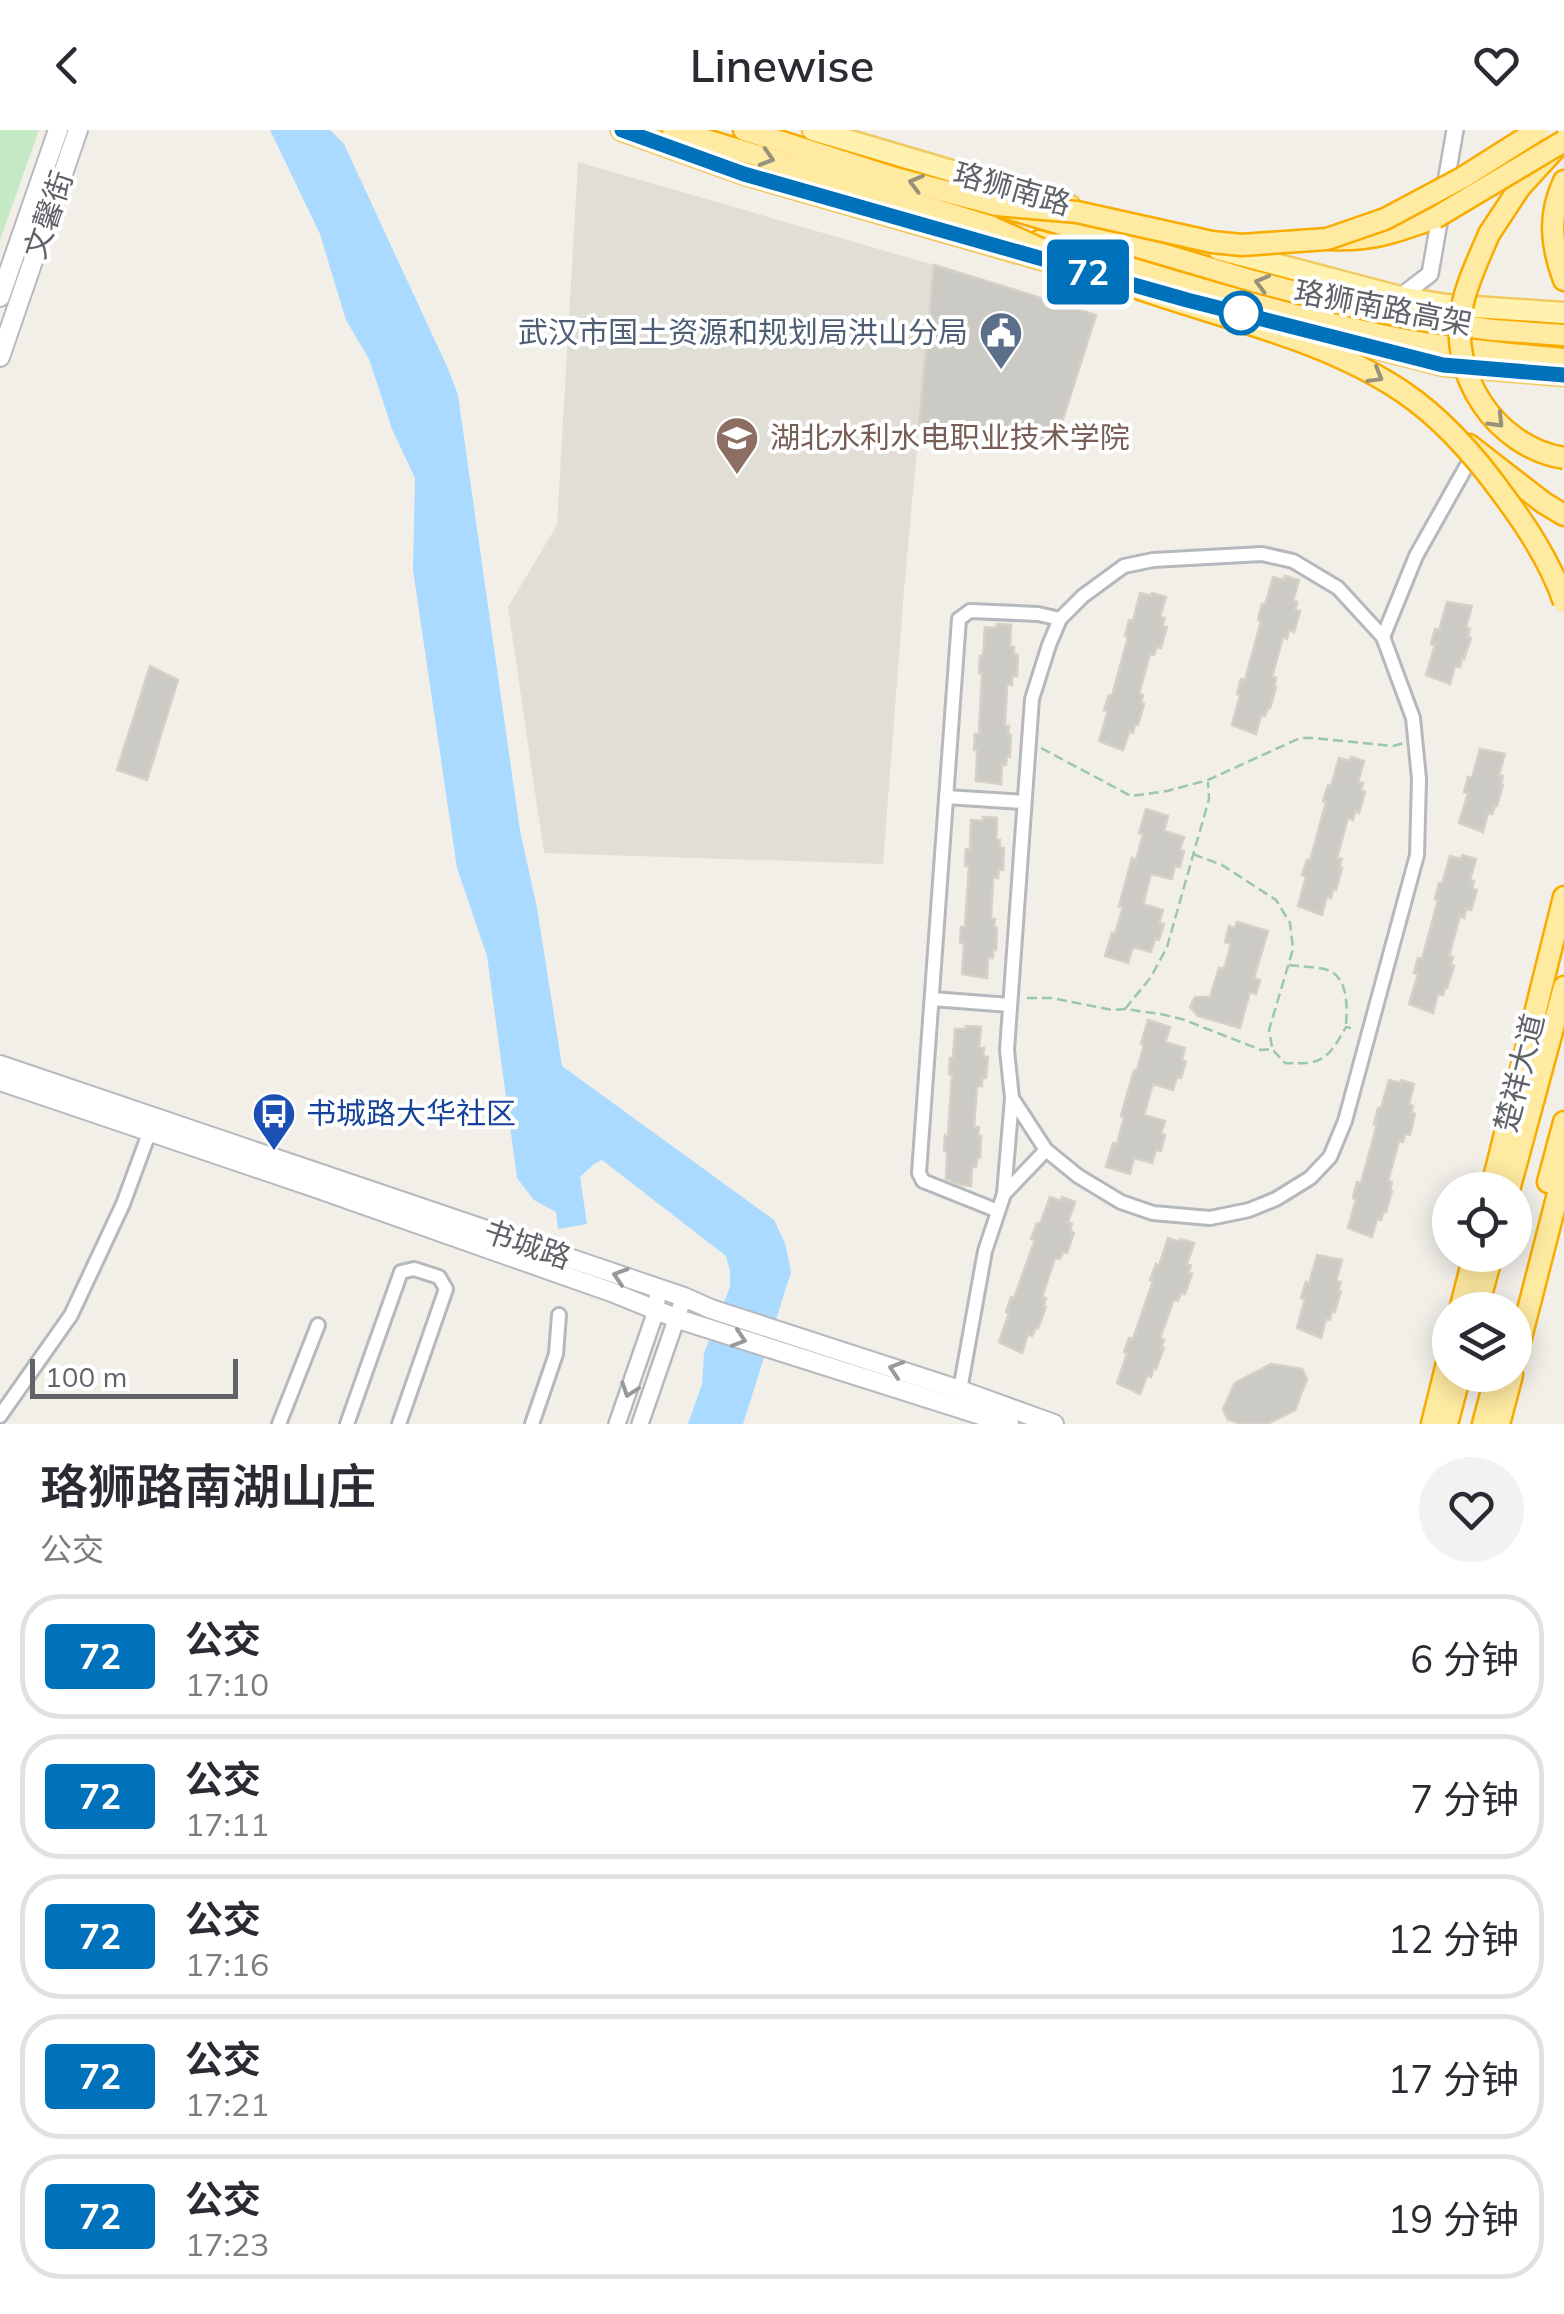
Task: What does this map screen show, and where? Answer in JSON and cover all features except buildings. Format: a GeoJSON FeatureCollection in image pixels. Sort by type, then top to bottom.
{"type":"FeatureCollection","features":[{"type":"Feature","properties":{"kind":"highway","name":"珞狮南路高架"},"geometry":{"type":"LineString","coordinates":[[674,130],[992,227],[1381,336],[1564,359]]}},
{"type":"Feature","properties":{"kind":"highway","name":"珞狮南路高架"},"geometry":{"type":"LineString","coordinates":[[744,130],[895,178],[1348,306],[1493,330],[1564,335]]}},
{"type":"Feature","properties":{"kind":"highway"},"geometry":{"type":"LineString","coordinates":[[1327,239],[1416,202],[1538,130]]}},
{"type":"Feature","properties":{"kind":"highway"},"geometry":{"type":"LineString","coordinates":[[997,204],[1078,212],[1212,242],[1358,240],[1384,236],[1434,218],[1563,142]]}},
{"type":"Feature","properties":{"kind":"highway"},"geometry":{"type":"LineString","coordinates":[[1563,142],[1520,187],[1489,234],[1462,308],[1460,339],[1470,381],[1500,427],[1525,446],[1564,458]]}},
{"type":"Feature","properties":{"kind":"highway"},"geometry":{"type":"LineString","coordinates":[[1564,181],[1556,198],[1552,228],[1564,280]]}},
{"type":"Feature","properties":{"kind":"highway"},"geometry":{"type":"LineString","coordinates":[[992,227],[1137,288],[1282,334],[1366,370],[1405,394],[1564,516]]}},
{"type":"Feature","properties":{"kind":"highway"},"geometry":{"type":"LineString","coordinates":[[1447,428],[1485,470],[1536,542],[1564,602]]}},
{"type":"Feature","properties":{"kind":"highway","name":"楚祥大道"},"geometry":{"type":"LineString","coordinates":[[1495,1172],[1564,897]]}},
{"type":"Feature","properties":{"kind":"highway"},"geometry":{"type":"LineString","coordinates":[[1528,1118],[1564,921]]}},
{"type":"Feature","properties":{"kind":"highway"},"geometry":{"type":"LineString","coordinates":[[1514,1172],[1564,987]]}},
{"type":"Feature","properties":{"kind":"highway"},"geometry":{"type":"LineString","coordinates":[[1519,1292],[1564,1122]]}},
{"type":"Feature","properties":{"kind":"highway"},"geometry":{"type":"LineString","coordinates":[[1532,1295],[1564,1170]]}},
{"type":"Feature","properties":{"kind":"highway"},"geometry":{"type":"LineString","coordinates":[[1432,1424],[1440,1392]]}},
{"type":"Feature","properties":{"kind":"highway"},"geometry":{"type":"LineString","coordinates":[[1447,1424],[1455,1392]]}},
{"type":"Feature","properties":{"kind":"highway"},"geometry":{"type":"LineString","coordinates":[[1483,1424],[1491,1392]]}},
{"type":"Feature","properties":{"kind":"highway"},"geometry":{"type":"LineString","coordinates":[[1499,1424],[1507,1392]]}},
{"type":"Feature","properties":{"kind":"main road","name":"文馨街"},"geometry":{"type":"LineString","coordinates":[[0,297],[58,130]]}},
{"type":"Feature","properties":{"kind":"main road","name":"文馨街"},"geometry":{"type":"LineString","coordinates":[[0,357],[78,130]]}},
{"type":"Feature","properties":{"kind":"main road","name":"珞狮南路"},"geometry":{"type":"LineString","coordinates":[[622,130],[744,174],[1187,300],[1443,365],[1564,375]]}},
{"type":"Feature","properties":{"kind":"main road","name":"珞狮南路"},"geometry":{"type":"LineString","coordinates":[[813,130],[1178,238],[1400,297],[1446,305],[1564,313]]}},
{"type":"Feature","properties":{"kind":"main road","name":"书城路"},"geometry":{"type":"LineString","coordinates":[[0,1065],[706,1329],[774,1341],[960,1390],[1054,1424]]}},
{"type":"Feature","properties":{"kind":"main road","name":"书城路"},"geometry":{"type":"LineString","coordinates":[[0,1080],[152,1125],[684,1297],[774,1341],[1009,1424]]}},
{"type":"Feature","properties":{"kind":"street"},"geometry":{"type":"LineString","coordinates":[[1446,305],[1430,274],[1455,130]]}},
{"type":"Feature","properties":{"kind":"street"},"geometry":{"type":"LineString","coordinates":[[1400,297],[1430,274]]}},
{"type":"Feature","properties":{"kind":"street"},"geometry":{"type":"LineString","coordinates":[[1383,637],[1416,556],[1466,466]]}},
{"type":"Feature","properties":{"kind":"street"},"geometry":{"type":"LineString","coordinates":[[960,1390],[985,1251],[1004,1194],[1012,1098],[1007,1050],[1032,699],[1049,645],[1060,619],[1083,596],[1124,566],[1153,560],[1262,554],[1293,561],[1338,588],[1383,637],[1413,718],[1419,779],[1418,854],[1345,1121],[1330,1156],[1310,1178],[1249,1210],[1210,1218],[1153,1212],[1121,1202],[1078,1176],[1046,1150],[1012,1098]]}},
{"type":"Feature","properties":{"kind":"street"},"geometry":{"type":"LineString","coordinates":[[998,1211],[923,1181],[919,1173],[959,619],[970,611],[1038,614],[1060,619]]}},
{"type":"Feature","properties":{"kind":"street"},"geometry":{"type":"LineString","coordinates":[[946,797],[1024,802]]}},
{"type":"Feature","properties":{"kind":"street"},"geometry":{"type":"LineString","coordinates":[[932,998],[1010,1002]]}},
{"type":"Feature","properties":{"kind":"street"},"geometry":{"type":"LineString","coordinates":[[0,1416],[70,1315],[123,1204],[152,1125]]}},
{"type":"Feature","properties":{"kind":"street"},"geometry":{"type":"LineString","coordinates":[[1004,1194],[1046,1150]]}},
{"type":"Feature","properties":{"kind":"street"},"geometry":{"type":"LineString","coordinates":[[347,1424],[401,1272],[414,1268],[439,1278],[446,1289],[400,1424]]}},
{"type":"Feature","properties":{"kind":"street"},"geometry":{"type":"LineString","coordinates":[[617,1424],[656,1311],[658,1289]]}},
{"type":"Feature","properties":{"kind":"street"},"geometry":{"type":"LineString","coordinates":[[640,1424],[684,1297]]}},
{"type":"Feature","properties":{"kind":"street"},"geometry":{"type":"LineString","coordinates":[[532,1424],[556,1354],[560,1316]]}},
{"type":"Feature","properties":{"kind":"street"},"geometry":{"type":"LineString","coordinates":[[278,1424],[318,1325]]}},
{"type":"Feature","properties":{"kind":"path"},"geometry":{"type":"LineString","coordinates":[[1029,742],[1131,796],[1208,780],[1300,738],[1393,746],[1415,740]]}},
{"type":"Feature","properties":{"kind":"path"},"geometry":{"type":"LineString","coordinates":[[1125,1009],[1151,977],[1167,947],[1209,799],[1208,780]]}},
{"type":"Feature","properties":{"kind":"path"},"geometry":{"type":"LineString","coordinates":[[1194,854],[1222,865],[1276,900],[1290,923],[1293,949],[1288,964],[1269,1030],[1272,1049],[1285,1063],[1310,1064],[1332,1052],[1346,1027],[1348,1002],[1340,980],[1330,972],[1288,964]]}},
{"type":"Feature","properties":{"kind":"path"},"geometry":{"type":"LineString","coordinates":[[1010,1002],[1052,998],[1182,1019],[1261,1050],[1272,1049]]}},
{"type":"Feature","properties":{"kind":"path"},"geometry":{"type":"LineString","coordinates":[[1346,1027],[1369,1033]]}},
{"type":"Feature","properties":{"kind":"shaded area","name":"湖北水利水电职业技术学院"},"geometry":{"type":"Polygon","coordinates":[[[578,162],[934,265],[883,864],[544,853],[508,607],[557,525],[578,162]]]}},
{"type":"Feature","properties":{"kind":"green space"},"geometry":{"type":"Polygon","coordinates":[[[0,130],[39,130],[0,240],[0,130]]]}},
{"type":"Feature","properties":{"kind":"water"},"geometry":{"type":"Polygon","coordinates":[[[270,130],[330,130],[344,144],[458,395],[520,831],[537,908],[562,1066],[774,1220],[785,1243],[791,1272],[743,1424],[688,1424],[702,1384],[704,1353],[730,1287],[726,1256],[602,1160],[580,1177],[587,1224],[558,1229],[556,1212],[534,1200],[517,1178],[487,956],[457,868],[413,570],[415,478],[392,429],[369,359],[346,320],[320,234],[270,130]]]}},
{"type":"Feature","properties":{"kind":"bus line","name":"72"},"geometry":{"type":"LineString","coordinates":[[622,130],[744,174],[1187,300],[1443,365],[1564,375]]}},
{"type":"Feature","properties":{"kind":"place","name":"武汉市国土资源和规划局洪山分局"},"geometry":{"type":"Point","coordinates":[1001,371]}},
{"type":"Feature","properties":{"kind":"place","name":"湖北水利水电职业技术学院"},"geometry":{"type":"Point","coordinates":[737,476]}},
{"type":"Feature","properties":{"kind":"place","name":"书城路大华社区"},"geometry":{"type":"Point","coordinates":[274,1152]}}]}
